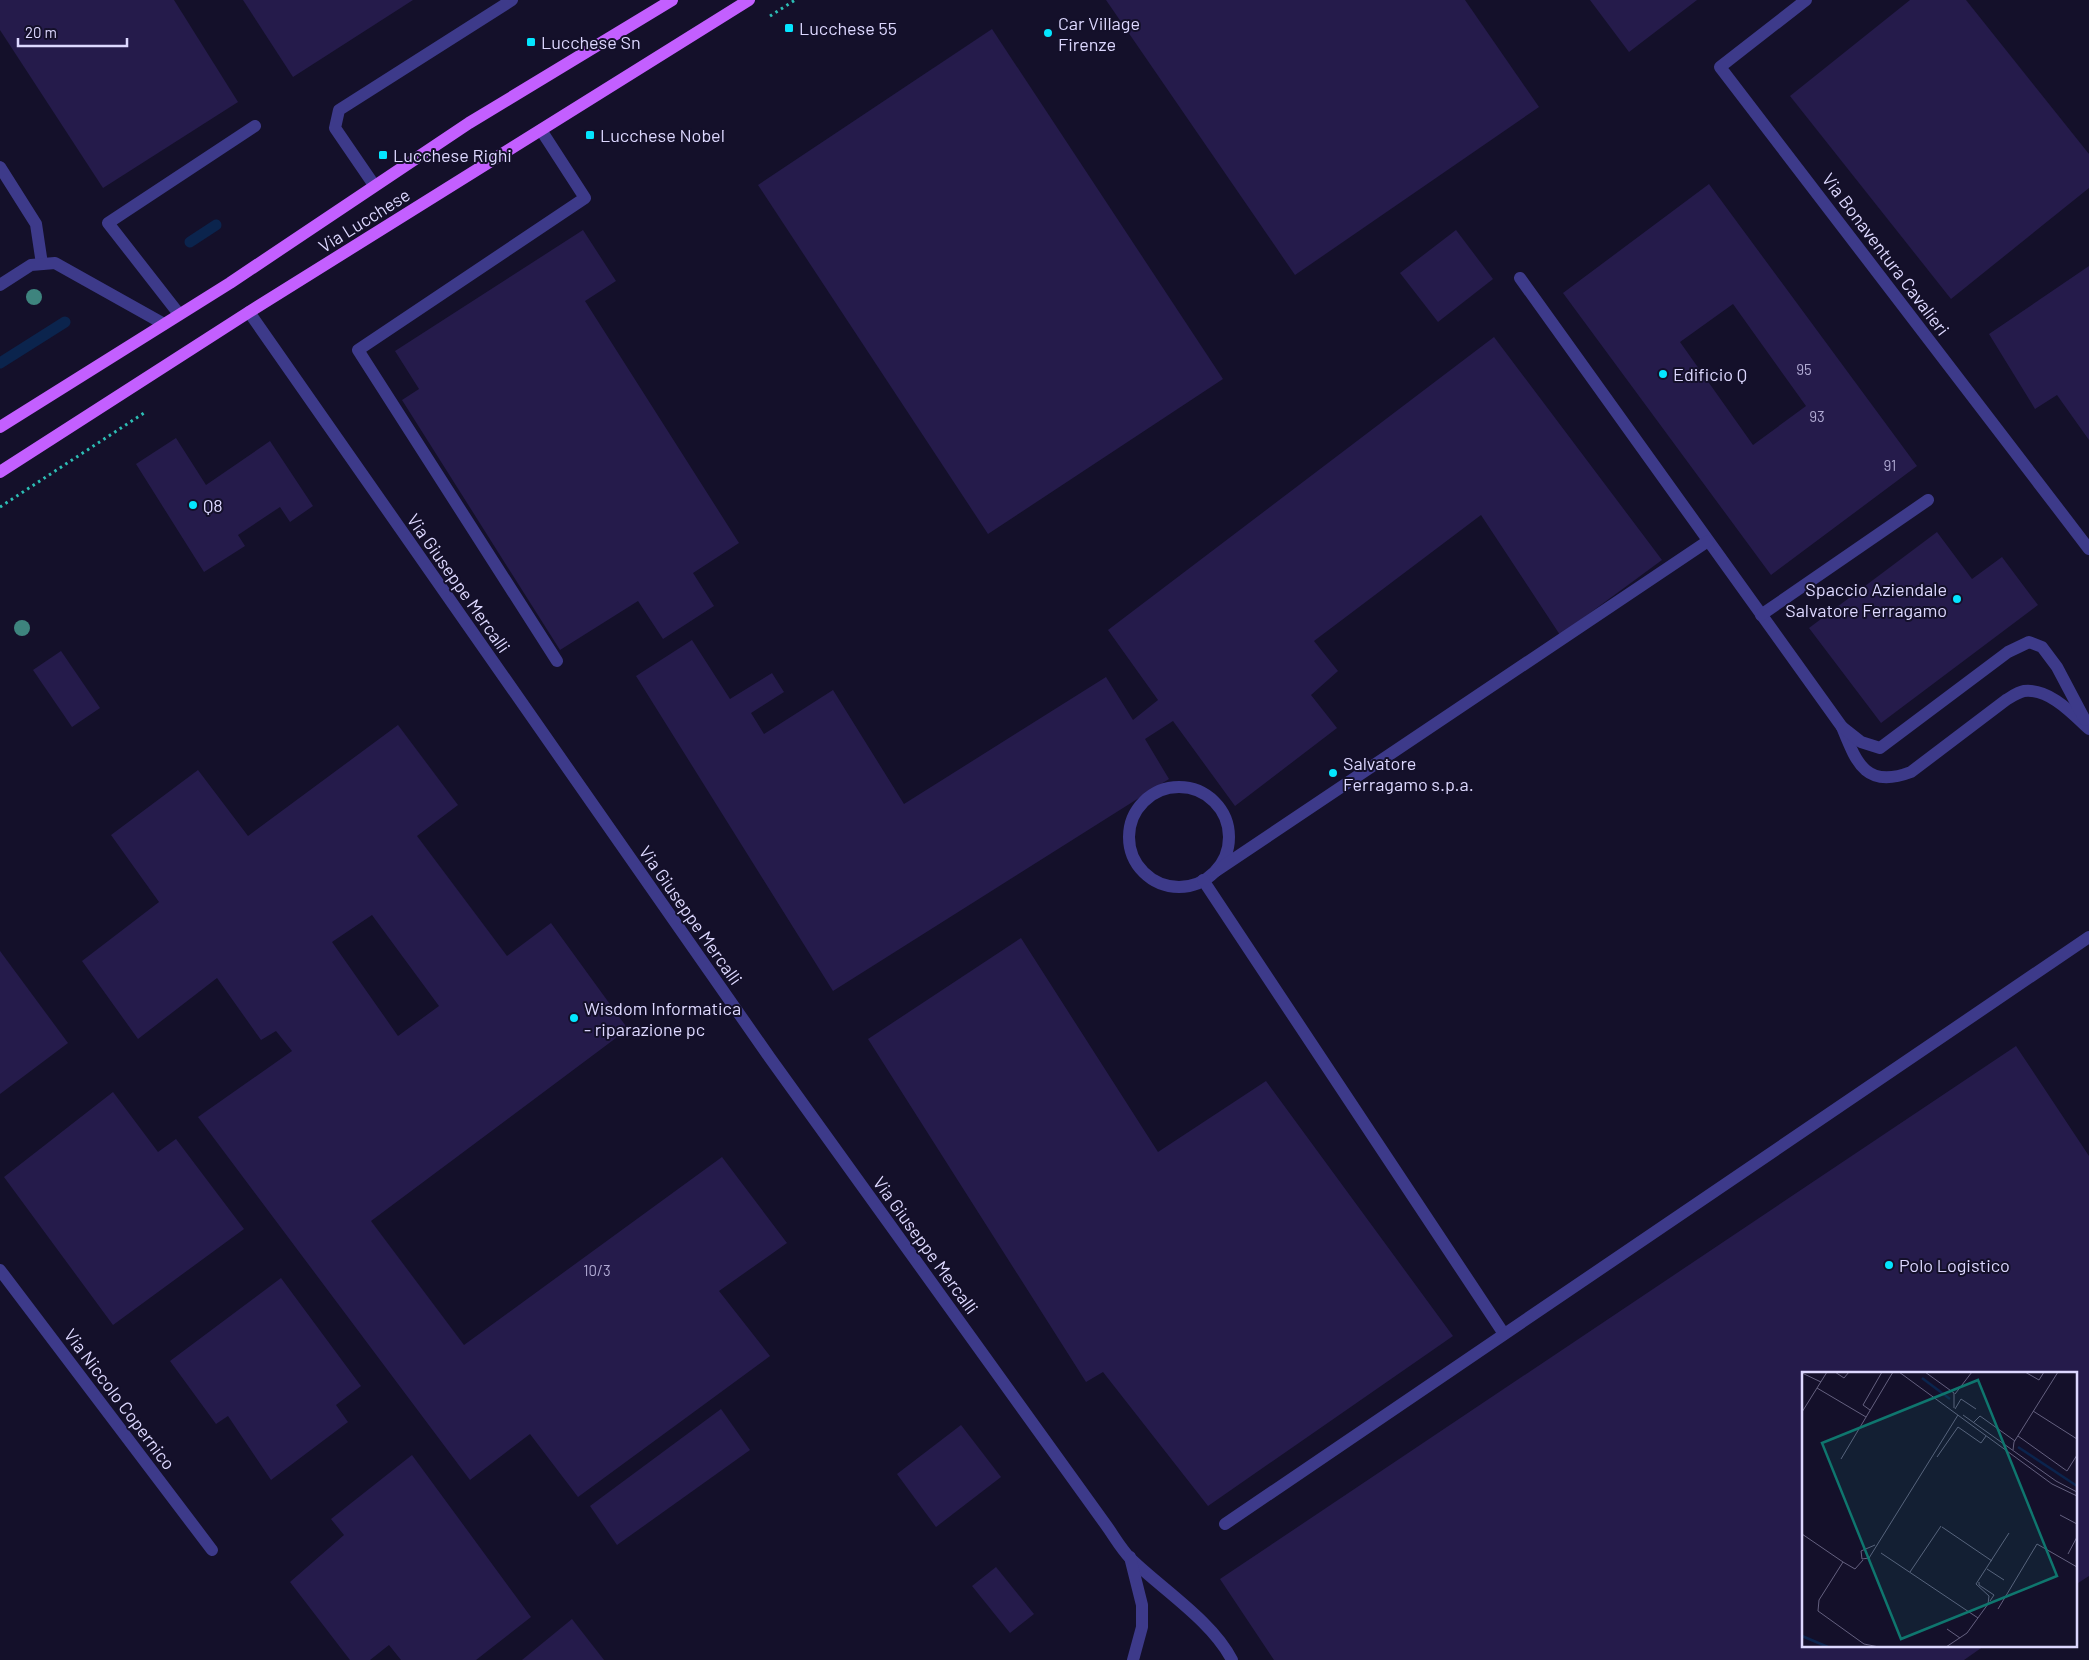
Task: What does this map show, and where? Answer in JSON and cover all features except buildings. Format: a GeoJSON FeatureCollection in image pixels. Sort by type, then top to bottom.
{"type":"FeatureCollection","features":[{"type":"Feature","properties":{"kind":"main road","name":"Via Lucchese"},"geometry":{"type":"LineString","coordinates":[[0,427],[230,283],[469,123],[672,0]]}},
{"type":"Feature","properties":{"kind":"main road","name":"Via Lucchese"},"geometry":{"type":"LineString","coordinates":[[0,472],[249,312],[749,0]]}},
{"type":"Feature","properties":{"kind":"street"},"geometry":{"type":"LineString","coordinates":[[374,185],[335,128],[339,110],[512,0]]}},
{"type":"Feature","properties":{"kind":"street","name":"Via Bonaventura Cavalieri"},"geometry":{"type":"LineString","coordinates":[[1806,0],[1720,67],[2089,549]]}},
{"type":"Feature","properties":{"kind":"street"},"geometry":{"type":"LineString","coordinates":[[178,314],[108,223],[255,126]]}},
{"type":"Feature","properties":{"kind":"street"},"geometry":{"type":"LineString","coordinates":[[541,130],[585,198],[358,350],[557,661]]}},
{"type":"Feature","properties":{"kind":"street"},"geometry":{"type":"LineString","coordinates":[[0,167],[36,224],[42,264]]}},
{"type":"Feature","properties":{"kind":"street"},"geometry":{"type":"LineString","coordinates":[[0,285],[31,265],[55,263],[164,324]]}},
{"type":"Feature","properties":{"kind":"street"},"geometry":{"type":"LineString","coordinates":[[1520,278],[1842,727],[1856,759],[1866,770],[1878,778],[1895,778],[1911,772],[2006,700],[2022,691],[2036,692],[2052,699],[2089,727]]}},
{"type":"Feature","properties":{"kind":"street","name":"Via Giuseppe Mercalli"},"geometry":{"type":"LineString","coordinates":[[249,312],[764,1050],[1130,1557]]}},
{"type":"Feature","properties":{"kind":"street"},"geometry":{"type":"LineString","coordinates":[[1762,615],[1928,500]]}},
{"type":"Feature","properties":{"kind":"street"},"geometry":{"type":"LineString","coordinates":[[1216,870],[1224,857],[1228,842],[1228,826],[1222,812],[1212,799],[1198,791],[1182,787],[1166,788],[1150,795],[1138,807],[1130,823],[1128,840],[1132,856],[1141,870],[1154,881],[1170,886],[1187,886],[1204,880],[1216,870],[1708,541]]}},
{"type":"Feature","properties":{"kind":"street"},"geometry":{"type":"LineString","coordinates":[[1842,727],[1861,742],[1880,748],[2008,652],[2029,642],[2042,647],[2057,667],[2089,727]]}},
{"type":"Feature","properties":{"kind":"street"},"geometry":{"type":"LineString","coordinates":[[1204,880],[1504,1334]]}},
{"type":"Feature","properties":{"kind":"street"},"geometry":{"type":"LineString","coordinates":[[1225,1524],[2089,937]]}},
{"type":"Feature","properties":{"kind":"street","name":"Via Niccolo Copernico"},"geometry":{"type":"LineString","coordinates":[[0,1270],[212,1550]]}},
{"type":"Feature","properties":{"kind":"street"},"geometry":{"type":"LineString","coordinates":[[1130,1557],[1142,1605],[1142,1627],[1133,1660]]}},
{"type":"Feature","properties":{"kind":"street"},"geometry":{"type":"LineString","coordinates":[[1130,1557],[1206,1626],[1224,1646],[1232,1660]]}},
{"type":"Feature","properties":{"kind":"waterway"},"geometry":{"type":"LineString","coordinates":[[190,242],[216,225]]}},
{"type":"Feature","properties":{"kind":"waterway"},"geometry":{"type":"LineString","coordinates":[[0,363],[65,322]]}},
{"type":"Feature","properties":{"kind":"place","name":"Lucchese 55"},"geometry":{"type":"Point","coordinates":[789,28]}},
{"type":"Feature","properties":{"kind":"place","name":"Car Village Firenze"},"geometry":{"type":"Point","coordinates":[1048,33]}},
{"type":"Feature","properties":{"kind":"place","name":"Lucchese Sn"},"geometry":{"type":"Point","coordinates":[531,42]}},
{"type":"Feature","properties":{"kind":"place","name":"Lucchese Nobel"},"geometry":{"type":"Point","coordinates":[590,135]}},
{"type":"Feature","properties":{"kind":"place","name":"Lucchese Righi"},"geometry":{"type":"Point","coordinates":[383,155]}},
{"type":"Feature","properties":{"kind":"place","name":"Edificio Q"},"geometry":{"type":"Point","coordinates":[1663,374]}},
{"type":"Feature","properties":{"kind":"place","name":"Q8"},"geometry":{"type":"Point","coordinates":[193,505]}},
{"type":"Feature","properties":{"kind":"place","name":"Spaccio Aziendale Salvatore Ferragamo"},"geometry":{"type":"Point","coordinates":[1957,599]}},
{"type":"Feature","properties":{"kind":"place","name":"Salvatore Ferragamo s.p.a."},"geometry":{"type":"Point","coordinates":[1333,773]}},
{"type":"Feature","properties":{"kind":"place","name":"Wisdom Informatica - riparazione pc"},"geometry":{"type":"Point","coordinates":[574,1018]}},
{"type":"Feature","properties":{"kind":"place","name":"Polo Logistico"},"geometry":{"type":"Point","coordinates":[1889,1265]}}]}
